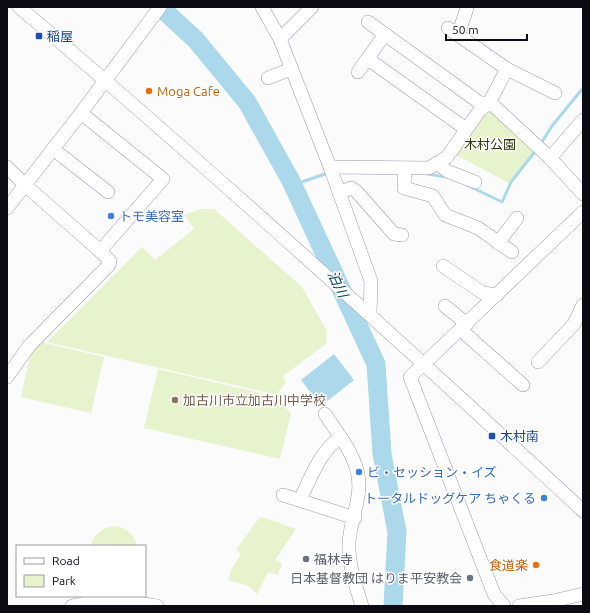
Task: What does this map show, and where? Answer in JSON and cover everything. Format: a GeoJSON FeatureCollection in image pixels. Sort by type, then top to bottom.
{"type":"FeatureCollection","features":[{"type":"Feature","properties":{"kind":"street"},"geometry":{"type":"LineString","coordinates":[[19,7],[106,80],[370,313],[583,511]]}},
{"type":"Feature","properties":{"kind":"street"},"geometry":{"type":"LineString","coordinates":[[7,208],[82,113],[160,7]]}},
{"type":"Feature","properties":{"kind":"street"},"geometry":{"type":"LineString","coordinates":[[262,7],[280,38],[330,167],[371,281],[370,313]]}},
{"type":"Feature","properties":{"kind":"street"},"geometry":{"type":"LineString","coordinates":[[280,38],[312,7]]}},
{"type":"Feature","properties":{"kind":"street"},"geometry":{"type":"LineString","coordinates":[[468,8],[453,32],[536,88],[555,93]]}},
{"type":"Feature","properties":{"kind":"street"},"geometry":{"type":"LineString","coordinates":[[368,22],[480,103],[489,104],[550,158],[583,194]]}},
{"type":"Feature","properties":{"kind":"street"},"geometry":{"type":"LineString","coordinates":[[358,72],[385,34]]}},
{"type":"Feature","properties":{"kind":"street"},"geometry":{"type":"LineString","coordinates":[[368,59],[402,92],[466,129]]}},
{"type":"Feature","properties":{"kind":"street"},"geometry":{"type":"LineString","coordinates":[[268,78],[291,69]]}},
{"type":"Feature","properties":{"kind":"street"},"geometry":{"type":"LineString","coordinates":[[330,167],[405,169],[429,168],[447,157],[480,110],[489,104],[507,69]]}},
{"type":"Feature","properties":{"kind":"street"},"geometry":{"type":"LineString","coordinates":[[82,113],[163,179],[100,250]]}},
{"type":"Feature","properties":{"kind":"street"},"geometry":{"type":"LineString","coordinates":[[550,158],[583,120]]}},
{"type":"Feature","properties":{"kind":"street"},"geometry":{"type":"LineString","coordinates":[[53,149],[100,190]]}},
{"type":"Feature","properties":{"kind":"street"},"geometry":{"type":"LineString","coordinates":[[437,163],[447,171],[476,182]]}},
{"type":"Feature","properties":{"kind":"street"},"geometry":{"type":"LineString","coordinates":[[7,167],[25,185],[100,250],[110,261],[109,265],[30,346],[7,376]]}},
{"type":"Feature","properties":{"kind":"street"},"geometry":{"type":"LineString","coordinates":[[405,169],[404,188],[433,196],[445,215],[460,227],[478,228],[512,252]]}},
{"type":"Feature","properties":{"kind":"street"},"geometry":{"type":"LineString","coordinates":[[339,193],[351,188],[356,191],[394,234],[402,235]]}},
{"type":"Feature","properties":{"kind":"street"},"geometry":{"type":"LineString","coordinates":[[504,606],[494,594],[410,377],[498,295],[583,212]]}},
{"type":"Feature","properties":{"kind":"street"},"geometry":{"type":"LineString","coordinates":[[498,243],[517,218]]}},
{"type":"Feature","properties":{"kind":"street"},"geometry":{"type":"LineString","coordinates":[[443,266],[457,268],[483,293],[498,295]]}},
{"type":"Feature","properties":{"kind":"street"},"geometry":{"type":"LineString","coordinates":[[538,362],[574,324],[583,305]]}},
{"type":"Feature","properties":{"kind":"street"},"geometry":{"type":"LineString","coordinates":[[445,306],[464,327],[523,385]]}},
{"type":"Feature","properties":{"kind":"street"},"geometry":{"type":"LineString","coordinates":[[325,414],[357,468],[358,501],[349,543],[353,573],[362,606]]}},
{"type":"Feature","properties":{"kind":"street"},"geometry":{"type":"LineString","coordinates":[[300,500],[330,444],[340,438]]}},
{"type":"Feature","properties":{"kind":"street"},"geometry":{"type":"LineString","coordinates":[[284,495],[355,518]]}},
{"type":"Feature","properties":{"kind":"street"},"geometry":{"type":"LineString","coordinates":[[519,606],[554,601],[583,594]]}},
{"type":"Feature","properties":{"kind":"street"},"geometry":{"type":"LineString","coordinates":[[72,606],[101,600],[119,599],[154,606]]}},
{"type":"Feature","properties":{"kind":"green space","name":"木村公園"},"geometry":{"type":"Polygon","coordinates":[[[490,110],[536,153],[509,183],[454,154],[481,113],[490,110]]]}},
{"type":"Feature","properties":{"kind":"green space"},"geometry":{"type":"Polygon","coordinates":[[[201,209],[214,209],[302,287],[327,331],[326,344],[283,376],[286,383],[279,391],[278,395],[47,342],[142,247],[155,260],[194,229],[184,215],[201,209]]]}},
{"type":"Feature","properties":{"kind":"green space"},"geometry":{"type":"Polygon","coordinates":[[[40,342],[104,357],[91,413],[21,397],[30,355],[40,342]]]}},
{"type":"Feature","properties":{"kind":"green space"},"geometry":{"type":"Polygon","coordinates":[[[158,369],[277,397],[291,414],[280,459],[144,428],[158,369]]]}},
{"type":"Feature","properties":{"kind":"green space"},"geometry":{"type":"Polygon","coordinates":[[[262,517],[296,529],[275,560],[282,564],[278,575],[268,572],[257,594],[248,586],[228,580],[232,568],[241,554],[236,550],[259,518],[262,517]]]}},
{"type":"Feature","properties":{"kind":"green space"},"geometry":{"type":"Polygon","coordinates":[[[114,526],[126,530],[132,535],[137,545],[91,545],[96,535],[106,528],[114,526]]]}},
{"type":"Feature","properties":{"kind":"water"},"geometry":{"type":"Polygon","coordinates":[[[334,354],[354,380],[321,406],[301,380],[334,354]]]}},
{"type":"Feature","properties":{"kind":"waterway","name":"泊川"},"geometry":{"type":"LineString","coordinates":[[160,7],[195,39],[247,102],[291,181],[376,364],[382,454],[397,532],[393,606]]}},
{"type":"Feature","properties":{"kind":"waterway"},"geometry":{"type":"LineString","coordinates":[[540,145],[552,126],[583,88]]}},
{"type":"Feature","properties":{"kind":"waterway"},"geometry":{"type":"LineString","coordinates":[[471,187],[502,202],[511,182],[537,149]]}},
{"type":"Feature","properties":{"kind":"waterway"},"geometry":{"type":"LineString","coordinates":[[293,185],[325,174],[328,170]]}},
{"type":"Feature","properties":{"kind":"waterway"},"geometry":{"type":"LineString","coordinates":[[427,174],[447,177]]}},
{"type":"Feature","properties":{"kind":"place","name":"稲屋"},"geometry":{"type":"Point","coordinates":[39,36]}},
{"type":"Feature","properties":{"kind":"place","name":"Moga Cafe"},"geometry":{"type":"Point","coordinates":[149,91]}},
{"type":"Feature","properties":{"kind":"place","name":"トモ美容室"},"geometry":{"type":"Point","coordinates":[111,216]}},
{"type":"Feature","properties":{"kind":"place","name":"加古川市立加古川中学校"},"geometry":{"type":"Point","coordinates":[175,400]}},
{"type":"Feature","properties":{"kind":"place","name":"木村南"},"geometry":{"type":"Point","coordinates":[492,436]}},
{"type":"Feature","properties":{"kind":"place","name":"ビ・セッション・イズ"},"geometry":{"type":"Point","coordinates":[359,472]}},
{"type":"Feature","properties":{"kind":"place","name":"トータルドッグケア ちゃくる"},"geometry":{"type":"Point","coordinates":[544,498]}},
{"type":"Feature","properties":{"kind":"place","name":"福林寺"},"geometry":{"type":"Point","coordinates":[306,559]}},
{"type":"Feature","properties":{"kind":"place","name":"食道楽"},"geometry":{"type":"Point","coordinates":[536,565]}},
{"type":"Feature","properties":{"kind":"place","name":"日本基督教団 はりま平安教会"},"geometry":{"type":"Point","coordinates":[470,578]}}]}
